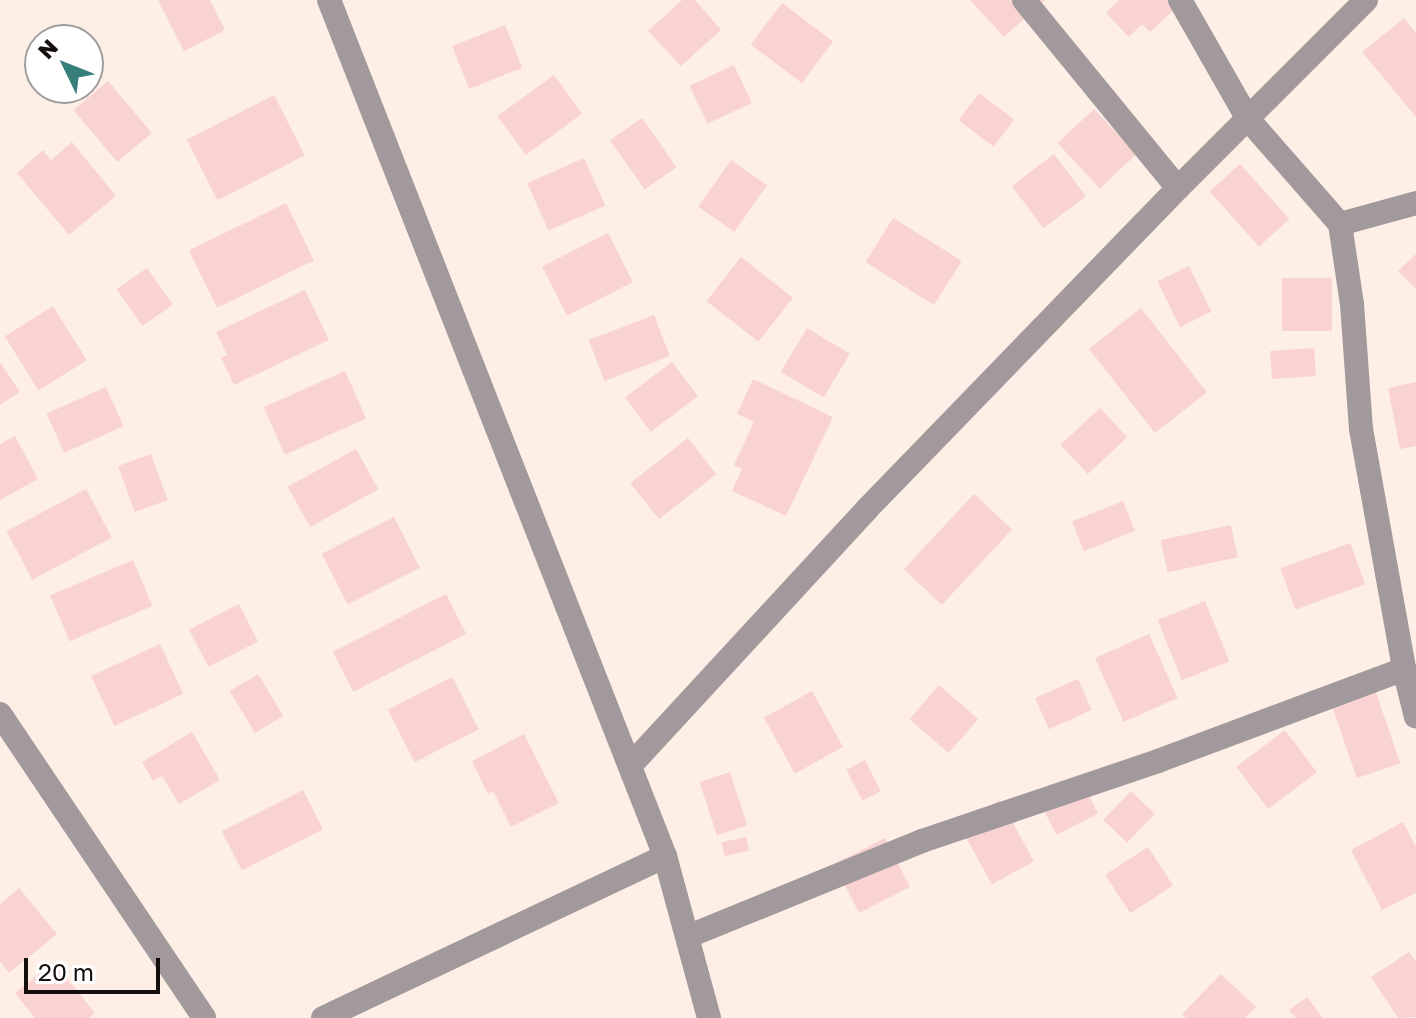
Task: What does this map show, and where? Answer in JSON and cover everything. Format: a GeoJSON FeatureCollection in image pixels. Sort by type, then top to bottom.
{"type":"FeatureCollection","features":[{"type":"Feature","properties":{"kind":"street"},"geometry":{"type":"LineString","coordinates":[[329,0],[665,856],[709,1018]]}},
{"type":"Feature","properties":{"kind":"street"},"geometry":{"type":"LineString","coordinates":[[1024,0],[1178,188]]}},
{"type":"Feature","properties":{"kind":"street"},"geometry":{"type":"LineString","coordinates":[[1180,0],[1248,119],[1340,224],[1352,304],[1361,429],[1404,669],[1416,717]]}},
{"type":"Feature","properties":{"kind":"street"},"geometry":{"type":"LineString","coordinates":[[630,766],[867,509],[1178,188],[1366,0]]}},
{"type":"Feature","properties":{"kind":"street"},"geometry":{"type":"LineString","coordinates":[[1340,224],[1416,203]]}},
{"type":"Feature","properties":{"kind":"street"},"geometry":{"type":"LineString","coordinates":[[689,936],[922,841],[1158,761],[1404,669]]}},
{"type":"Feature","properties":{"kind":"street"},"geometry":{"type":"LineString","coordinates":[[0,714],[204,1018]]}},
{"type":"Feature","properties":{"kind":"street"},"geometry":{"type":"LineString","coordinates":[[323,1018],[665,856]]}},
{"type":"Feature","properties":{"kind":"building"},"geometry":{"type":"Polygon","coordinates":[[[158,0],[210,0],[225,30],[184,51],[158,0]]]}},
{"type":"Feature","properties":{"kind":"building"},"geometry":{"type":"Polygon","coordinates":[[[682,0],[695,0],[721,30],[681,66],[648,31],[682,0]]]}},
{"type":"Feature","properties":{"kind":"building"},"geometry":{"type":"Polygon","coordinates":[[[970,0],[1045,0],[1004,37],[970,0]]]}},
{"type":"Feature","properties":{"kind":"building"},"geometry":{"type":"Polygon","coordinates":[[[1119,0],[1168,0],[1176,8],[1150,32],[1142,24],[1129,37],[1106,13],[1119,0]]]}},
{"type":"Feature","properties":{"kind":"building"},"geometry":{"type":"Polygon","coordinates":[[[782,3],[833,42],[802,83],[751,45],[782,3]]]}},
{"type":"Feature","properties":{"kind":"building"},"geometry":{"type":"Polygon","coordinates":[[[1404,18],[1416,33],[1416,117],[1362,52],[1404,18]]]}},
{"type":"Feature","properties":{"kind":"building"},"geometry":{"type":"Polygon","coordinates":[[[505,25],[522,68],[469,89],[452,46],[505,25]]]}},
{"type":"Feature","properties":{"kind":"building"},"geometry":{"type":"Polygon","coordinates":[[[734,65],[752,103],[707,124],[690,86],[734,65]]]}},
{"type":"Feature","properties":{"kind":"building"},"geometry":{"type":"Polygon","coordinates":[[[554,75],[582,114],[526,155],[497,116],[554,75]]]}},
{"type":"Feature","properties":{"kind":"building"},"geometry":{"type":"Polygon","coordinates":[[[108,81],[152,133],[117,162],[74,110],[81,104],[104,104],[104,84],[108,81]]]}},
{"type":"Feature","properties":{"kind":"building"},"geometry":{"type":"Polygon","coordinates":[[[979,93],[1014,119],[994,147],[959,120],[979,93]]]}},
{"type":"Feature","properties":{"kind":"building"},"geometry":{"type":"Polygon","coordinates":[[[274,95],[305,156],[218,200],[187,139],[274,95]]]}},
{"type":"Feature","properties":{"kind":"building"},"geometry":{"type":"Polygon","coordinates":[[[1094,109],[1136,154],[1100,188],[1057,143],[1094,109]]]}},
{"type":"Feature","properties":{"kind":"building"},"geometry":{"type":"Polygon","coordinates":[[[642,118],[676,167],[644,190],[610,140],[642,118]]]}},
{"type":"Feature","properties":{"kind":"building"},"geometry":{"type":"Polygon","coordinates":[[[72,142],[116,196],[69,235],[17,173],[43,150],[51,160],[72,142]]]}},
{"type":"Feature","properties":{"kind":"building"},"geometry":{"type":"Polygon","coordinates":[[[1054,154],[1086,196],[1044,228],[1012,186],[1054,154]]]}},
{"type":"Feature","properties":{"kind":"building"},"geometry":{"type":"Polygon","coordinates":[[[584,158],[605,206],[549,231],[527,183],[584,158]]]}},
{"type":"Feature","properties":{"kind":"building"},"geometry":{"type":"Polygon","coordinates":[[[731,160],[767,185],[734,232],[698,207],[731,160]]]}},
{"type":"Feature","properties":{"kind":"building"},"geometry":{"type":"Polygon","coordinates":[[[1240,164],[1290,219],[1259,246],[1210,191],[1240,164]]]}},
{"type":"Feature","properties":{"kind":"building"},"geometry":{"type":"Polygon","coordinates":[[[286,203],[314,261],[217,308],[189,250],[286,203]]]}},
{"type":"Feature","properties":{"kind":"building"},"geometry":{"type":"Polygon","coordinates":[[[893,218],[962,261],[934,305],[865,262],[893,218]]]}},
{"type":"Feature","properties":{"kind":"building"},"geometry":{"type":"Polygon","coordinates":[[[608,233],[633,282],[567,316],[542,267],[608,233]]]}},
{"type":"Feature","properties":{"kind":"building"},"geometry":{"type":"Polygon","coordinates":[[[1416,254],[1416,289],[1398,271],[1416,254]]]}},
{"type":"Feature","properties":{"kind":"building"},"geometry":{"type":"Polygon","coordinates":[[[741,257],[793,298],[759,342],[707,301],[741,257]]]}},
{"type":"Feature","properties":{"kind":"building"},"geometry":{"type":"Polygon","coordinates":[[[1189,266],[1211,312],[1180,327],[1158,281],[1189,266]]]}},
{"type":"Feature","properties":{"kind":"building"},"geometry":{"type":"Polygon","coordinates":[[[147,268],[173,305],[143,326],[117,289],[147,268]]]}},
{"type":"Feature","properties":{"kind":"building"},"geometry":{"type":"Polygon","coordinates":[[[1282,278],[1332,278],[1332,331],[1282,331],[1282,278]]]}},
{"type":"Feature","properties":{"kind":"building"},"geometry":{"type":"Polygon","coordinates":[[[305,290],[329,340],[234,385],[221,358],[227,355],[216,332],[305,290]]]}},
{"type":"Feature","properties":{"kind":"building"},"geometry":{"type":"Polygon","coordinates":[[[53,306],[87,360],[39,390],[5,336],[53,306]]]}},
{"type":"Feature","properties":{"kind":"building"},"geometry":{"type":"Polygon","coordinates":[[[1141,308],[1207,392],[1155,433],[1089,349],[1141,308]]]}},
{"type":"Feature","properties":{"kind":"building"},"geometry":{"type":"Polygon","coordinates":[[[654,315],[670,356],[604,381],[589,340],[654,315]]]}},
{"type":"Feature","properties":{"kind":"building"},"geometry":{"type":"Polygon","coordinates":[[[807,328],[850,354],[824,397],[781,372],[807,328]]]}},
{"type":"Feature","properties":{"kind":"building"},"geometry":{"type":"Polygon","coordinates":[[[1314,348],[1316,376],[1272,379],[1270,351],[1314,348]]]}},
{"type":"Feature","properties":{"kind":"building"},"geometry":{"type":"Polygon","coordinates":[[[0,362],[20,392],[0,405],[0,362]]]}},
{"type":"Feature","properties":{"kind":"building"},"geometry":{"type":"Polygon","coordinates":[[[672,362],[698,396],[651,432],[625,398],[672,362]]]}},
{"type":"Feature","properties":{"kind":"building"},"geometry":{"type":"Polygon","coordinates":[[[345,371],[366,419],[285,455],[264,407],[345,371]]]}},
{"type":"Feature","properties":{"kind":"building"},"geometry":{"type":"Polygon","coordinates":[[[753,379],[833,417],[786,516],[732,491],[742,469],[734,465],[754,422],[737,414],[753,379]]]}},
{"type":"Feature","properties":{"kind":"building"},"geometry":{"type":"Polygon","coordinates":[[[1416,382],[1416,446],[1400,449],[1388,388],[1416,382]]]}},
{"type":"Feature","properties":{"kind":"building"},"geometry":{"type":"Polygon","coordinates":[[[106,387],[123,426],[64,453],[47,413],[106,387]]]}},
{"type":"Feature","properties":{"kind":"building"},"geometry":{"type":"Polygon","coordinates":[[[1100,408],[1127,437],[1088,474],[1061,445],[1100,408]]]}},
{"type":"Feature","properties":{"kind":"building"},"geometry":{"type":"Polygon","coordinates":[[[15,436],[38,479],[0,500],[0,444],[15,436]]]}},
{"type":"Feature","properties":{"kind":"building"},"geometry":{"type":"Polygon","coordinates":[[[688,438],[716,474],[659,519],[630,483],[688,438]]]}},
{"type":"Feature","properties":{"kind":"building"},"geometry":{"type":"Polygon","coordinates":[[[356,449],[378,489],[310,527],[288,487],[356,449]]]}},
{"type":"Feature","properties":{"kind":"building"},"geometry":{"type":"Polygon","coordinates":[[[151,454],[168,500],[135,512],[118,466],[151,454]]]}},
{"type":"Feature","properties":{"kind":"building"},"geometry":{"type":"Polygon","coordinates":[[[86,489],[112,538],[32,580],[7,531],[86,489]]]}},
{"type":"Feature","properties":{"kind":"building"},"geometry":{"type":"Polygon","coordinates":[[[974,494],[1012,529],[942,605],[904,569],[974,494]]]}},
{"type":"Feature","properties":{"kind":"building"},"geometry":{"type":"Polygon","coordinates":[[[1123,501],[1135,531],[1084,551],[1072,522],[1123,501]]]}},
{"type":"Feature","properties":{"kind":"building"},"geometry":{"type":"Polygon","coordinates":[[[394,517],[420,568],[348,605],[322,554],[394,517]]]}},
{"type":"Feature","properties":{"kind":"building"},"geometry":{"type":"Polygon","coordinates":[[[1231,525],[1238,557],[1167,572],[1161,540],[1231,525]]]}},
{"type":"Feature","properties":{"kind":"building"},"geometry":{"type":"Polygon","coordinates":[[[1350,543],[1365,584],[1296,610],[1280,568],[1350,543]]]}},
{"type":"Feature","properties":{"kind":"building"},"geometry":{"type":"Polygon","coordinates":[[[133,560],[153,606],[70,641],[50,595],[133,560]]]}},
{"type":"Feature","properties":{"kind":"building"},"geometry":{"type":"Polygon","coordinates":[[[446,594],[466,634],[353,692],[333,652],[446,594]]]}},
{"type":"Feature","properties":{"kind":"building"},"geometry":{"type":"Polygon","coordinates":[[[1205,601],[1229,661],[1182,680],[1158,620],[1205,601]]]}},
{"type":"Feature","properties":{"kind":"building"},"geometry":{"type":"Polygon","coordinates":[[[239,604],[258,641],[208,667],[189,629],[239,604]]]}},
{"type":"Feature","properties":{"kind":"building"},"geometry":{"type":"Polygon","coordinates":[[[1149,634],[1177,698],[1124,722],[1095,658],[1149,634]]]}},
{"type":"Feature","properties":{"kind":"building"},"geometry":{"type":"Polygon","coordinates":[[[160,644],[183,694],[114,726],[91,676],[160,644]]]}},
{"type":"Feature","properties":{"kind":"building"},"geometry":{"type":"Polygon","coordinates":[[[258,674],[283,716],[255,733],[230,691],[258,674]]]}},
{"type":"Feature","properties":{"kind":"building"},"geometry":{"type":"Polygon","coordinates":[[[452,677],[479,730],[415,762],[388,710],[452,677]]]}},
{"type":"Feature","properties":{"kind":"building"},"geometry":{"type":"Polygon","coordinates":[[[1078,679],[1092,710],[1049,729],[1035,698],[1078,679]]]}},
{"type":"Feature","properties":{"kind":"building"},"geometry":{"type":"Polygon","coordinates":[[[1372,681],[1400,763],[1357,778],[1329,696],[1372,681]]]}},
{"type":"Feature","properties":{"kind":"building"},"geometry":{"type":"Polygon","coordinates":[[[939,685],[978,719],[949,753],[909,719],[939,685]]]}},
{"type":"Feature","properties":{"kind":"building"},"geometry":{"type":"Polygon","coordinates":[[[812,691],[843,747],[795,774],[764,718],[812,691]]]}},
{"type":"Feature","properties":{"kind":"building"},"geometry":{"type":"Polygon","coordinates":[[[1285,730],[1317,772],[1268,809],[1236,767],[1285,730]]]}},
{"type":"Feature","properties":{"kind":"building"},"geometry":{"type":"Polygon","coordinates":[[[192,732],[220,780],[179,804],[162,776],[153,781],[142,762],[192,732]]]}},
{"type":"Feature","properties":{"kind":"building"},"geometry":{"type":"Polygon","coordinates":[[[524,734],[559,803],[511,827],[493,791],[488,794],[472,761],[524,734]]]}},
{"type":"Feature","properties":{"kind":"building"},"geometry":{"type":"Polygon","coordinates":[[[865,760],[881,791],[862,801],[846,770],[865,760]]]}},
{"type":"Feature","properties":{"kind":"building"},"geometry":{"type":"Polygon","coordinates":[[[730,772],[747,825],[717,835],[700,782],[730,772]]]}},
{"type":"Feature","properties":{"kind":"building"},"geometry":{"type":"Polygon","coordinates":[[[1079,776],[1098,813],[1056,835],[1037,797],[1079,776]]]}},
{"type":"Feature","properties":{"kind":"building"},"geometry":{"type":"Polygon","coordinates":[[[303,790],[323,829],[242,871],[222,831],[303,790]]]}},
{"type":"Feature","properties":{"kind":"building"},"geometry":{"type":"Polygon","coordinates":[[[1131,791],[1155,814],[1127,843],[1103,820],[1131,791]]]}},
{"type":"Feature","properties":{"kind":"building"},"geometry":{"type":"Polygon","coordinates":[[[1000,800],[1034,861],[992,884],[958,823],[1000,800]]]}},
{"type":"Feature","properties":{"kind":"building"},"geometry":{"type":"Polygon","coordinates":[[[1403,822],[1416,847],[1416,893],[1382,910],[1351,850],[1403,822]]]}},
{"type":"Feature","properties":{"kind":"building"},"geometry":{"type":"Polygon","coordinates":[[[746,837],[749,851],[724,856],[722,842],[746,837]]]}},
{"type":"Feature","properties":{"kind":"building"},"geometry":{"type":"Polygon","coordinates":[[[885,838],[910,887],[859,913],[834,864],[885,838]]]}},
{"type":"Feature","properties":{"kind":"building"},"geometry":{"type":"Polygon","coordinates":[[[1148,847],[1173,886],[1130,913],[1105,875],[1148,847]]]}},
{"type":"Feature","properties":{"kind":"building"},"geometry":{"type":"Polygon","coordinates":[[[19,888],[57,934],[9,973],[0,961],[0,904],[19,888]]]}},
{"type":"Feature","properties":{"kind":"building"},"geometry":{"type":"Polygon","coordinates":[[[1409,952],[1416,962],[1416,1017],[1398,1018],[1371,977],[1409,952]]]}},
{"type":"Feature","properties":{"kind":"building"},"geometry":{"type":"Polygon","coordinates":[[[54,962],[95,1013],[89,1018],[35,1018],[15,993],[54,962]]]}},
{"type":"Feature","properties":{"kind":"building"},"geometry":{"type":"Polygon","coordinates":[[[1221,974],[1256,1007],[1245,1018],[1186,1018],[1182,1014],[1221,974]]]}},
{"type":"Feature","properties":{"kind":"building"},"geometry":{"type":"Polygon","coordinates":[[[1307,997],[1323,1018],[1296,1018],[1289,1010],[1307,997]]]}}]}
